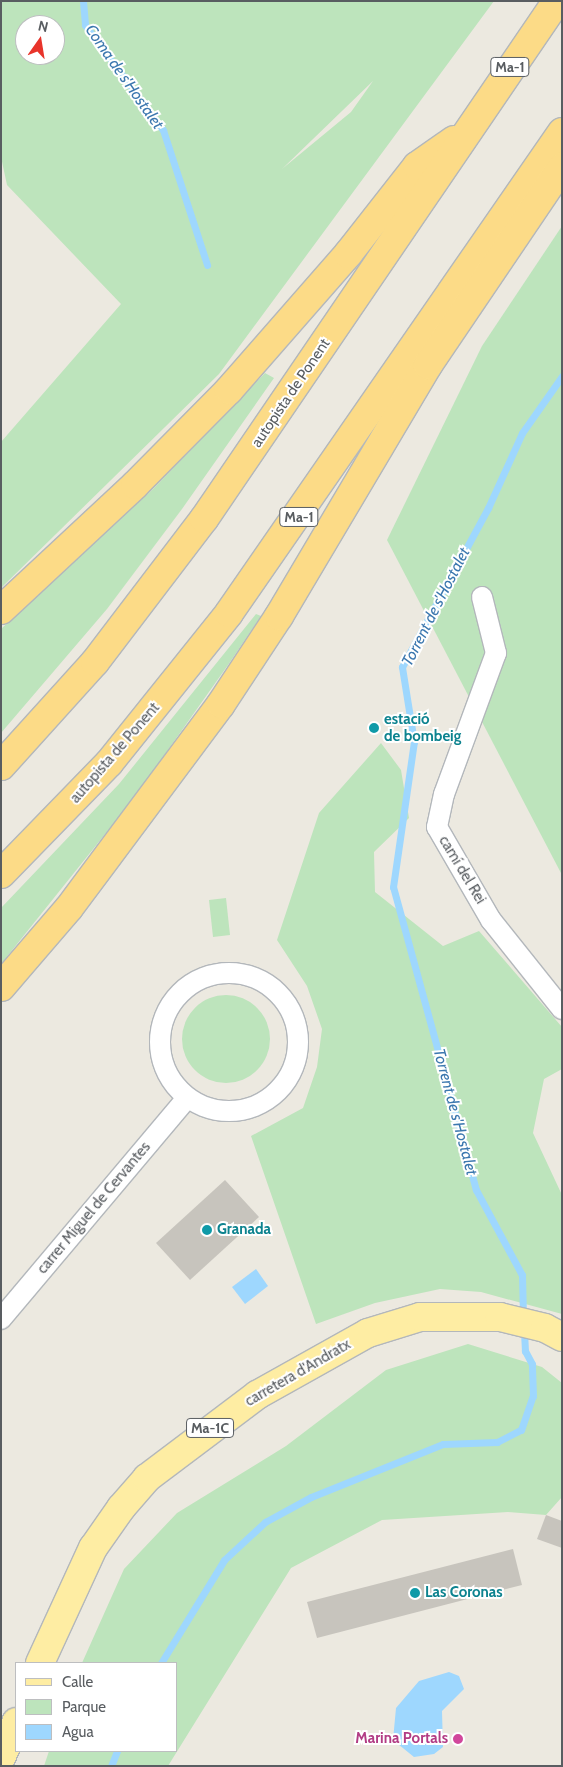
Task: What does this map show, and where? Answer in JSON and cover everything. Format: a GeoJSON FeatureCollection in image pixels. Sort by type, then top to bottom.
{"type":"FeatureCollection","features":[{"type":"Feature","properties":{"kind":"highway","name":"autopista de Ponent"},"geometry":{"type":"LineString","coordinates":[[1,766],[95,662],[174,561],[239,470],[464,134],[557,1]]}},
{"type":"Feature","properties":{"kind":"highway","name":"autopista de Ponent"},"geometry":{"type":"LineString","coordinates":[[1,874],[109,763],[229,613],[562,132]]}},
{"type":"Feature","properties":{"kind":"highway"},"geometry":{"type":"LineString","coordinates":[[1,610],[135,485],[229,390],[360,239],[417,166],[464,134]]}},
{"type":"Feature","properties":{"kind":"highway"},"geometry":{"type":"LineString","coordinates":[[1,987],[81,893],[221,704],[279,616],[428,365],[562,167]]}},
{"type":"Feature","properties":{"kind":"main road","name":"carretera d'Andratx"},"geometry":{"type":"LineString","coordinates":[[40,1662],[93,1548],[147,1478],[201,1434],[314,1360],[368,1333],[420,1317],[476,1315],[522,1320],[562,1336]]}},
{"type":"Feature","properties":{"kind":"main road"},"geometry":{"type":"LineString","coordinates":[[1,1758],[15,1724]]}},
{"type":"Feature","properties":{"kind":"street","name":"camí del Rei"},"geometry":{"type":"LineString","coordinates":[[482,597],[496,653],[444,794],[437,827],[491,920],[562,1010]]}},
{"type":"Feature","properties":{"kind":"street"},"geometry":{"type":"LineString","coordinates":[[218,974],[241,974],[262,982],[280,995],[293,1015],[298,1036],[296,1059],[287,1080],[272,1097],[246,1109],[207,1108],[187,1098],[171,1081],[162,1060],[159,1037],[165,1014],[173,1002],[196,981],[218,974]]}},
{"type":"Feature","properties":{"kind":"street","name":"carrer Miguel de Cervantes"},"geometry":{"type":"LineString","coordinates":[[1,1318],[187,1098]]}},
{"type":"Feature","properties":{"kind":"green space"},"geometry":{"type":"Polygon","coordinates":[[[1,1],[494,1],[219,374],[1,588],[1,442],[121,304],[7,185],[1,157],[1,1]],[[373,81],[282,169],[351,112],[373,81]]]}},
{"type":"Feature","properties":{"kind":"green space"},"geometry":{"type":"Polygon","coordinates":[[[562,226],[562,875],[387,540],[482,346],[562,226]]]}},
{"type":"Feature","properties":{"kind":"green space"},"geometry":{"type":"Polygon","coordinates":[[[265,373],[274,378],[182,509],[107,609],[1,733],[1,629],[153,489],[265,373]]]}},
{"type":"Feature","properties":{"kind":"green space"},"geometry":{"type":"Polygon","coordinates":[[[256,614],[261,616],[134,798],[1,964],[1,908],[119,784],[256,614]]]}},
{"type":"Feature","properties":{"kind":"green space"},"geometry":{"type":"Polygon","coordinates":[[[381,743],[401,770],[409,818],[374,852],[375,892],[443,946],[479,931],[562,1027],[562,1069],[544,1079],[533,1133],[562,1195],[562,1314],[481,1292],[440,1289],[375,1303],[316,1324],[251,1136],[303,1108],[317,1067],[322,1029],[307,986],[277,940],[319,813],[381,743]]]}},
{"type":"Feature","properties":{"kind":"green space"},"geometry":{"type":"Polygon","coordinates":[[[226,898],[230,935],[213,937],[209,900],[226,898]]]}},
{"type":"Feature","properties":{"kind":"green space"},"geometry":{"type":"Polygon","coordinates":[[[226,995],[243,998],[257,1008],[267,1022],[270,1039],[267,1056],[257,1070],[243,1080],[226,1083],[209,1080],[195,1070],[185,1056],[182,1039],[185,1022],[195,1008],[209,998],[226,995]]]}},
{"type":"Feature","properties":{"kind":"green space"},"geometry":{"type":"Polygon","coordinates":[[[468,1344],[542,1367],[562,1383],[562,1497],[546,1515],[508,1512],[382,1520],[291,1568],[178,1750],[178,1662],[82,1662],[124,1569],[177,1513],[286,1446],[386,1370],[468,1344]]]}},
{"type":"Feature","properties":{"kind":"green space"},"geometry":{"type":"Polygon","coordinates":[[[49,1752],[177,1752],[168,1766],[44,1766],[49,1752]]]}},
{"type":"Feature","properties":{"kind":"water"},"geometry":{"type":"Polygon","coordinates":[[[256,1269],[268,1286],[245,1304],[232,1287],[256,1269]]]}},
{"type":"Feature","properties":{"kind":"water"},"geometry":{"type":"Polygon","coordinates":[[[449,1672],[459,1676],[464,1689],[442,1711],[443,1747],[434,1754],[414,1757],[393,1740],[396,1708],[419,1681],[449,1672]]]}},
{"type":"Feature","properties":{"kind":"building","name":"Granada"},"geometry":{"type":"Polygon","coordinates":[[[225,1180],[259,1217],[190,1280],[156,1243],[225,1180]]]}},
{"type":"Feature","properties":{"kind":"building"},"geometry":{"type":"Polygon","coordinates":[[[546,1515],[562,1521],[562,1548],[537,1539],[546,1515]]]}},
{"type":"Feature","properties":{"kind":"building","name":"Las Coronas"},"geometry":{"type":"Polygon","coordinates":[[[513,1549],[522,1585],[317,1638],[307,1602],[513,1549]]]}},
{"type":"Feature","properties":{"kind":"waterway","name":"Coma de s'Hostalet"},"geometry":{"type":"LineString","coordinates":[[83,1],[85,25],[163,130],[207,265]]}},
{"type":"Feature","properties":{"kind":"waterway","name":"Torrent de s'Hostalet"},"geometry":{"type":"LineString","coordinates":[[523,1316],[522,1275],[476,1190],[393,887],[414,742],[402,667],[488,508],[522,433],[562,376]]}},
{"type":"Feature","properties":{"kind":"waterway","name":"Torrent de s'Hostalet"},"geometry":{"type":"LineString","coordinates":[[162,1662],[224,1560],[265,1522],[311,1497],[443,1444],[497,1442],[521,1430],[533,1396],[532,1364],[525,1351],[524,1329]]}},
{"type":"Feature","properties":{"kind":"waterway","name":"Torrent de s'Hostalet"},"geometry":{"type":"LineString","coordinates":[[111,1766],[117,1752]]}},
{"type":"Feature","properties":{"kind":"place","name":"estació de bombeig"},"geometry":{"type":"Point","coordinates":[374,728]}},
{"type":"Feature","properties":{"kind":"place","name":"Granada"},"geometry":{"type":"Point","coordinates":[207,1230]}},
{"type":"Feature","properties":{"kind":"place","name":"Las Coronas"},"geometry":{"type":"Point","coordinates":[415,1593]}},
{"type":"Feature","properties":{"kind":"place","name":"Marina Portals"},"geometry":{"type":"Point","coordinates":[458,1739]}}]}
